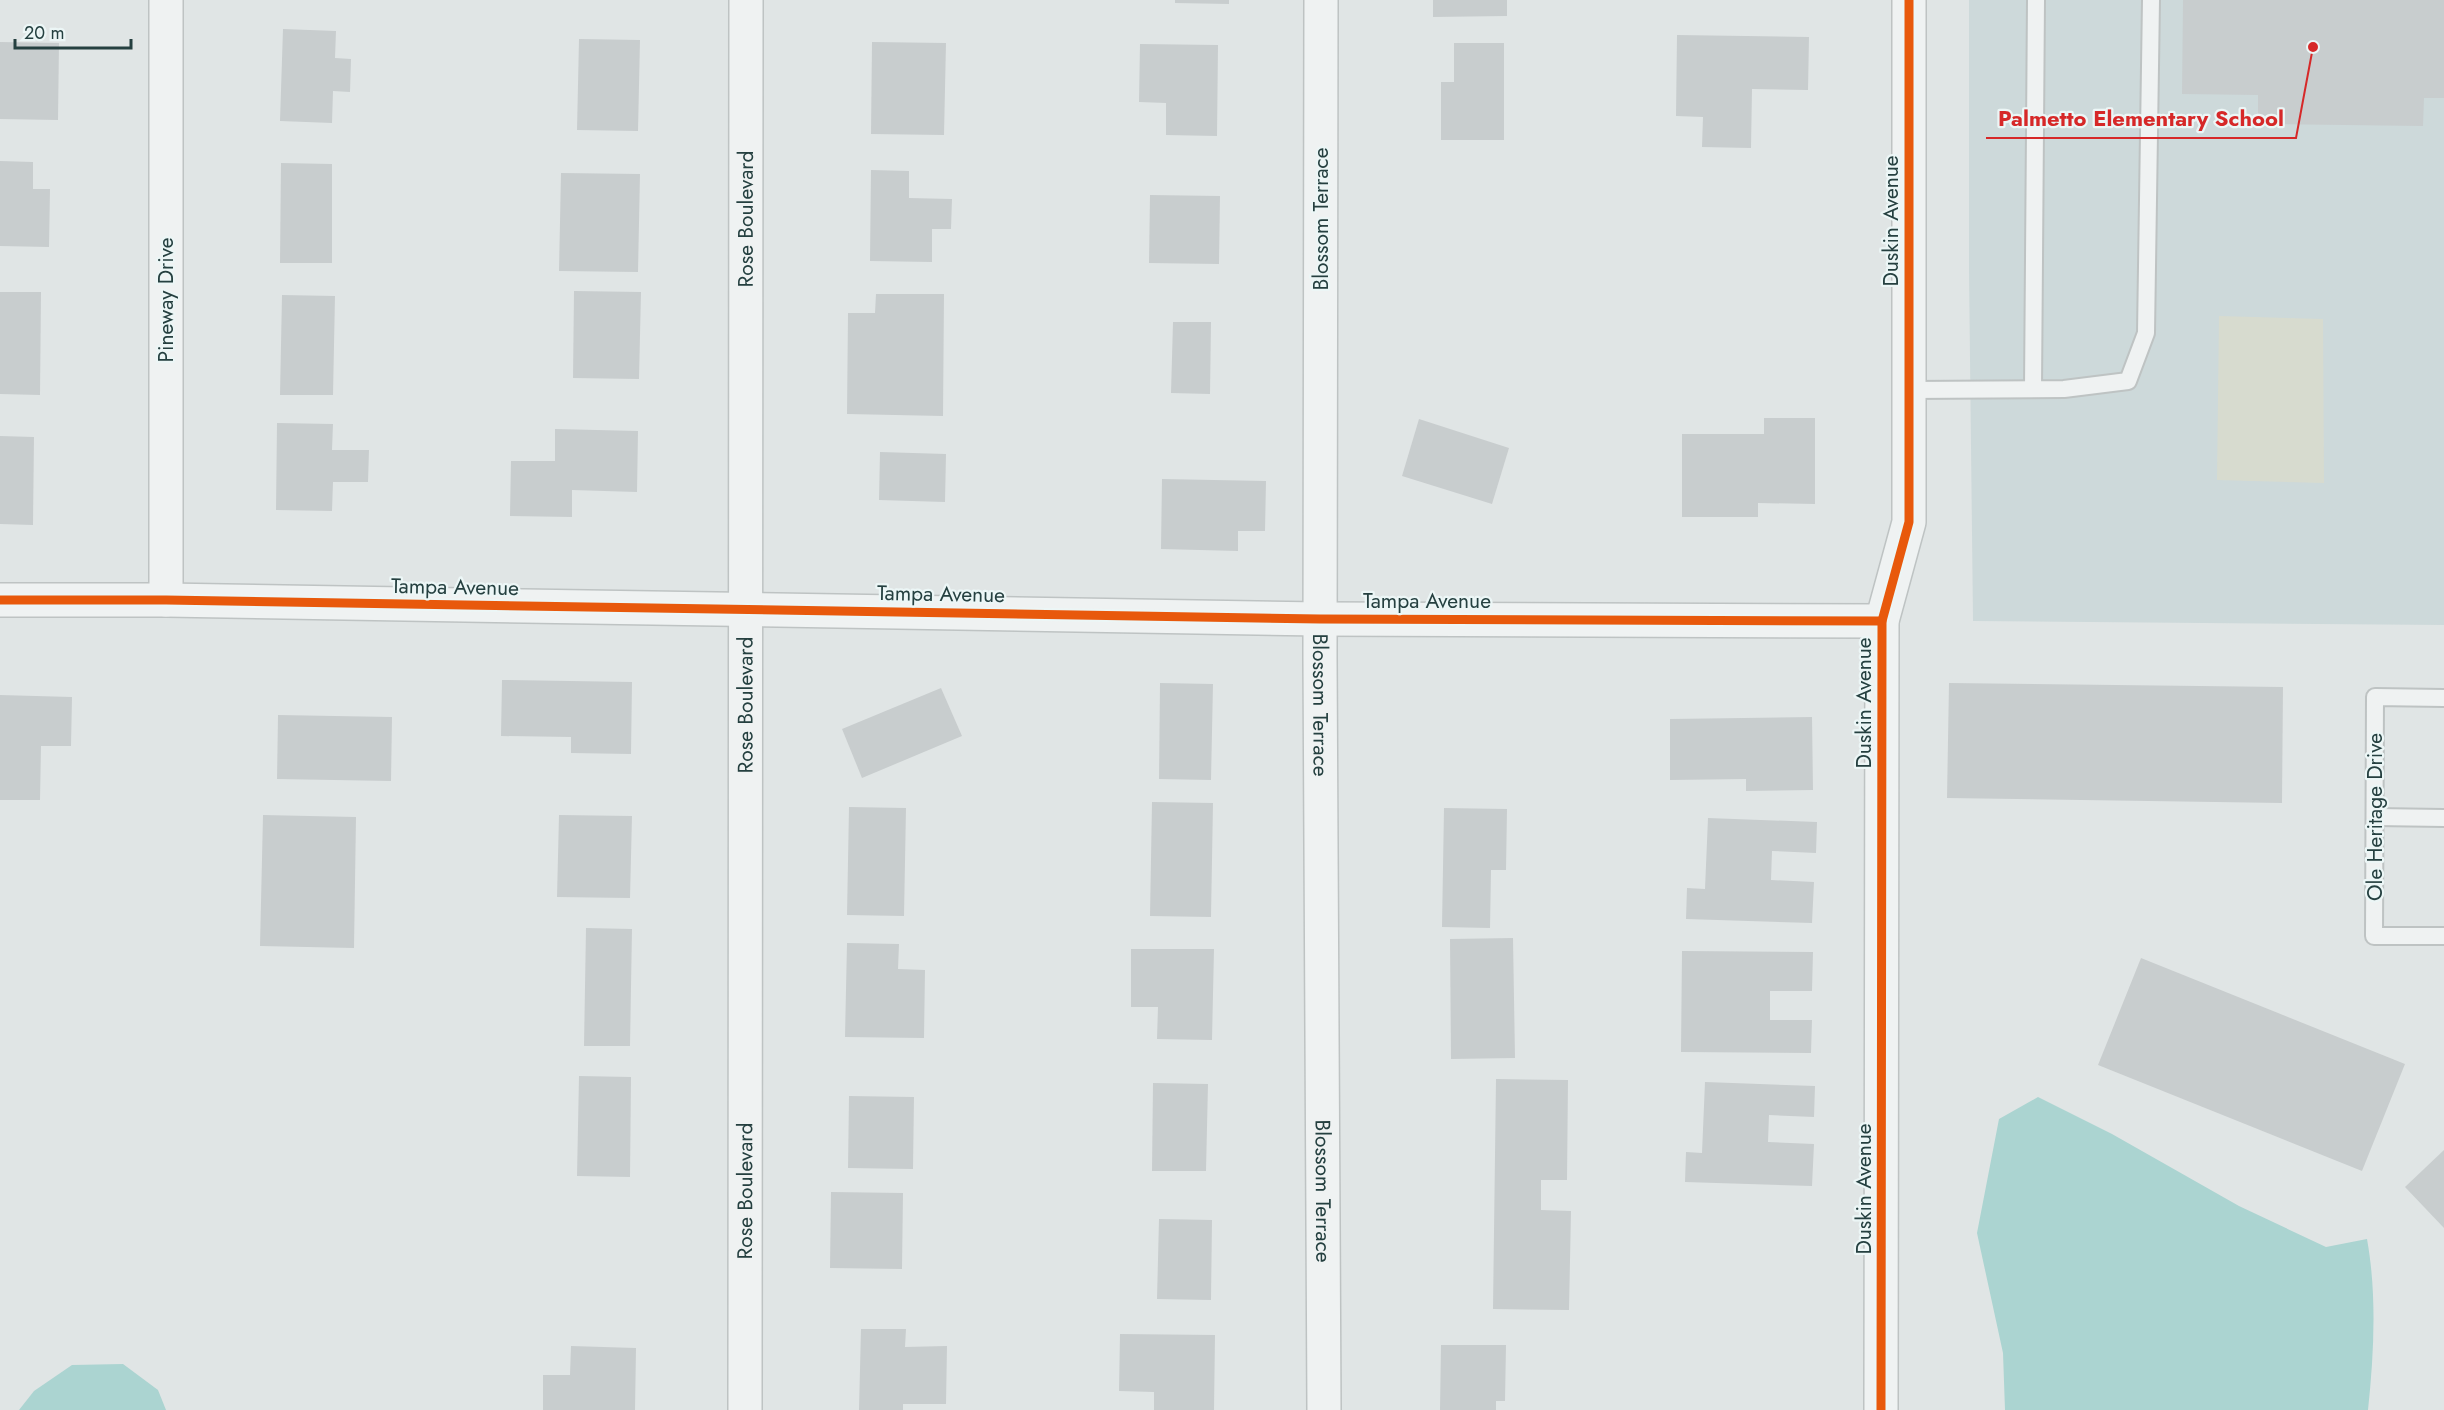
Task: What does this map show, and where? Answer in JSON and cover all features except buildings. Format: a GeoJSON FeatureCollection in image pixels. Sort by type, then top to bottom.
{"type":"FeatureCollection","features":[{"type":"Feature","properties":{"kind":"street","name":"Pineway Drive"},"geometry":{"type":"LineString","coordinates":[[166,0],[166,600]]}},
{"type":"Feature","properties":{"kind":"street","name":"Rose Boulevard"},"geometry":{"type":"LineString","coordinates":[[745,1410],[746,0]]}},
{"type":"Feature","properties":{"kind":"street","name":"Blossom Terrace"},"geometry":{"type":"LineString","coordinates":[[1321,0],[1320,619],[1324,1410]]}},
{"type":"Feature","properties":{"kind":"street","name":"Duskin Avenue"},"geometry":{"type":"LineString","coordinates":[[1881,1410],[1882,621],[1909,522],[1909,0]]}},
{"type":"Feature","properties":{"kind":"street","name":"Tampa Avenue"},"geometry":{"type":"LineString","coordinates":[[0,600],[166,600],[1320,619],[1882,621]]}},
{"type":"Feature","properties":{"kind":"lane"},"geometry":{"type":"LineString","coordinates":[[2033,389],[2036,0]]}},
{"type":"Feature","properties":{"kind":"lane"},"geometry":{"type":"LineString","coordinates":[[1909,390],[2064,389],[2128,381],[2146,333],[2151,0]]}},
{"type":"Feature","properties":{"kind":"lane","name":"Ole Heritage Drive"},"geometry":{"type":"LineString","coordinates":[[2444,698],[2376,697],[2374,936],[2444,936]]}},
{"type":"Feature","properties":{"kind":"lane"},"geometry":{"type":"LineString","coordinates":[[2375,817],[2444,819]]}},
{"type":"Feature","properties":{"kind":"shaded area"},"geometry":{"type":"Polygon","coordinates":[[[1969,0],[2444,0],[2444,625],[1973,621],[1969,0]]]}},
{"type":"Feature","properties":{"kind":"shaded area"},"geometry":{"type":"Polygon","coordinates":[[[2219,316],[2323,319],[2324,483],[2217,480],[2219,316]]]}},
{"type":"Feature","properties":{"kind":"water"},"geometry":{"type":"Polygon","coordinates":[[[2038,1097],[2112,1134],[2239,1206],[2326,1247],[2367,1239],[2374,1324],[2368,1410],[2005,1410],[2003,1353],[1977,1233],[1999,1119],[2038,1097]]]}},
{"type":"Feature","properties":{"kind":"water"},"geometry":{"type":"Polygon","coordinates":[[[123,1364],[158,1390],[166,1410],[19,1410],[34,1391],[72,1365],[123,1364]]]}},
{"type":"Feature","properties":{"kind":"cycle path"},"geometry":{"type":"LineString","coordinates":[[1881,1410],[1882,621],[1909,522],[1909,0]]}},
{"type":"Feature","properties":{"kind":"cycle path"},"geometry":{"type":"LineString","coordinates":[[0,600],[166,600],[1320,619],[1882,621]]}},
{"type":"Feature","properties":{"kind":"place","name":"Palmetto Elementary School"},"geometry":{"type":"Point","coordinates":[2313,47]}}]}
